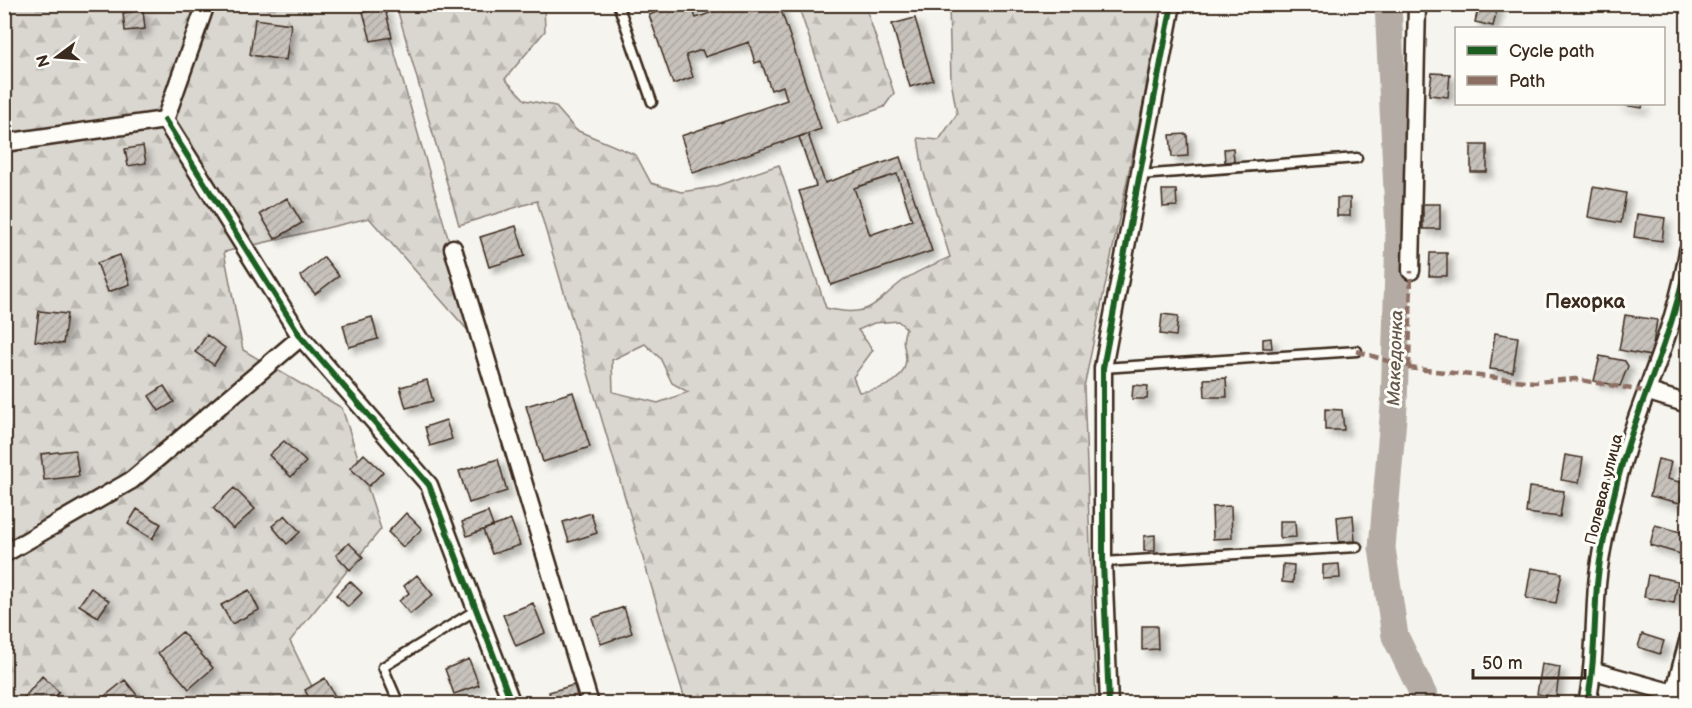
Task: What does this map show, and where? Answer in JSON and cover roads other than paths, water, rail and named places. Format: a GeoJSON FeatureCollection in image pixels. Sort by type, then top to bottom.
{"type":"FeatureCollection","features":[{"type":"Feature","properties":{"kind":"street"},"geometry":{"type":"LineString","coordinates":[[165,120],[206,4]]}},
{"type":"Feature","properties":{"kind":"street"},"geometry":{"type":"LineString","coordinates":[[1109,704],[1103,562],[1103,368],[1172,4]]}},
{"type":"Feature","properties":{"kind":"street"},"geometry":{"type":"LineString","coordinates":[[1411,271],[1417,4]]}},
{"type":"Feature","properties":{"kind":"street"},"geometry":{"type":"LineString","coordinates":[[4,143],[165,120]]}},
{"type":"Feature","properties":{"kind":"street"},"geometry":{"type":"LineString","coordinates":[[165,120],[302,337],[429,485],[512,704]]}},
{"type":"Feature","properties":{"kind":"street"},"geometry":{"type":"LineString","coordinates":[[453,248],[590,704]]}},
{"type":"Feature","properties":{"kind":"street","name":"Полевая улица"},"geometry":{"type":"LineString","coordinates":[[1587,704],[1594,671],[1595,618],[1601,547],[1632,428],[1664,351],[1688,251]]}},
{"type":"Feature","properties":{"kind":"street"},"geometry":{"type":"LineString","coordinates":[[4,554],[132,480],[302,337]]}},
{"type":"Feature","properties":{"kind":"street"},"geometry":{"type":"LineString","coordinates":[[1648,392],[1688,404]]}},
{"type":"Feature","properties":{"kind":"street"},"geometry":{"type":"LineString","coordinates":[[1594,671],[1681,696],[1688,641]]}},
{"type":"Feature","properties":{"kind":"lane"},"geometry":{"type":"LineString","coordinates":[[618,4],[652,102]]}},
{"type":"Feature","properties":{"kind":"lane"},"geometry":{"type":"LineString","coordinates":[[1140,175],[1357,158]]}},
{"type":"Feature","properties":{"kind":"lane"},"geometry":{"type":"LineString","coordinates":[[1103,368],[1357,351]]}},
{"type":"Feature","properties":{"kind":"lane"},"geometry":{"type":"LineString","coordinates":[[1103,562],[1357,547]]}},
{"type":"Feature","properties":{"kind":"lane"},"geometry":{"type":"LineString","coordinates":[[399,704],[383,667],[476,610]]}},
{"type":"Feature","properties":{"kind":"waterway","name":"Македонка"},"geometry":{"type":"LineString","coordinates":[[1388,4],[1399,232],[1394,406],[1382,548],[1395,636],[1428,704]]}},
{"type":"Feature","properties":{"kind":"district","name":"Пехорка"},"geometry":{"type":"Point","coordinates":[1585,301]}}]}
